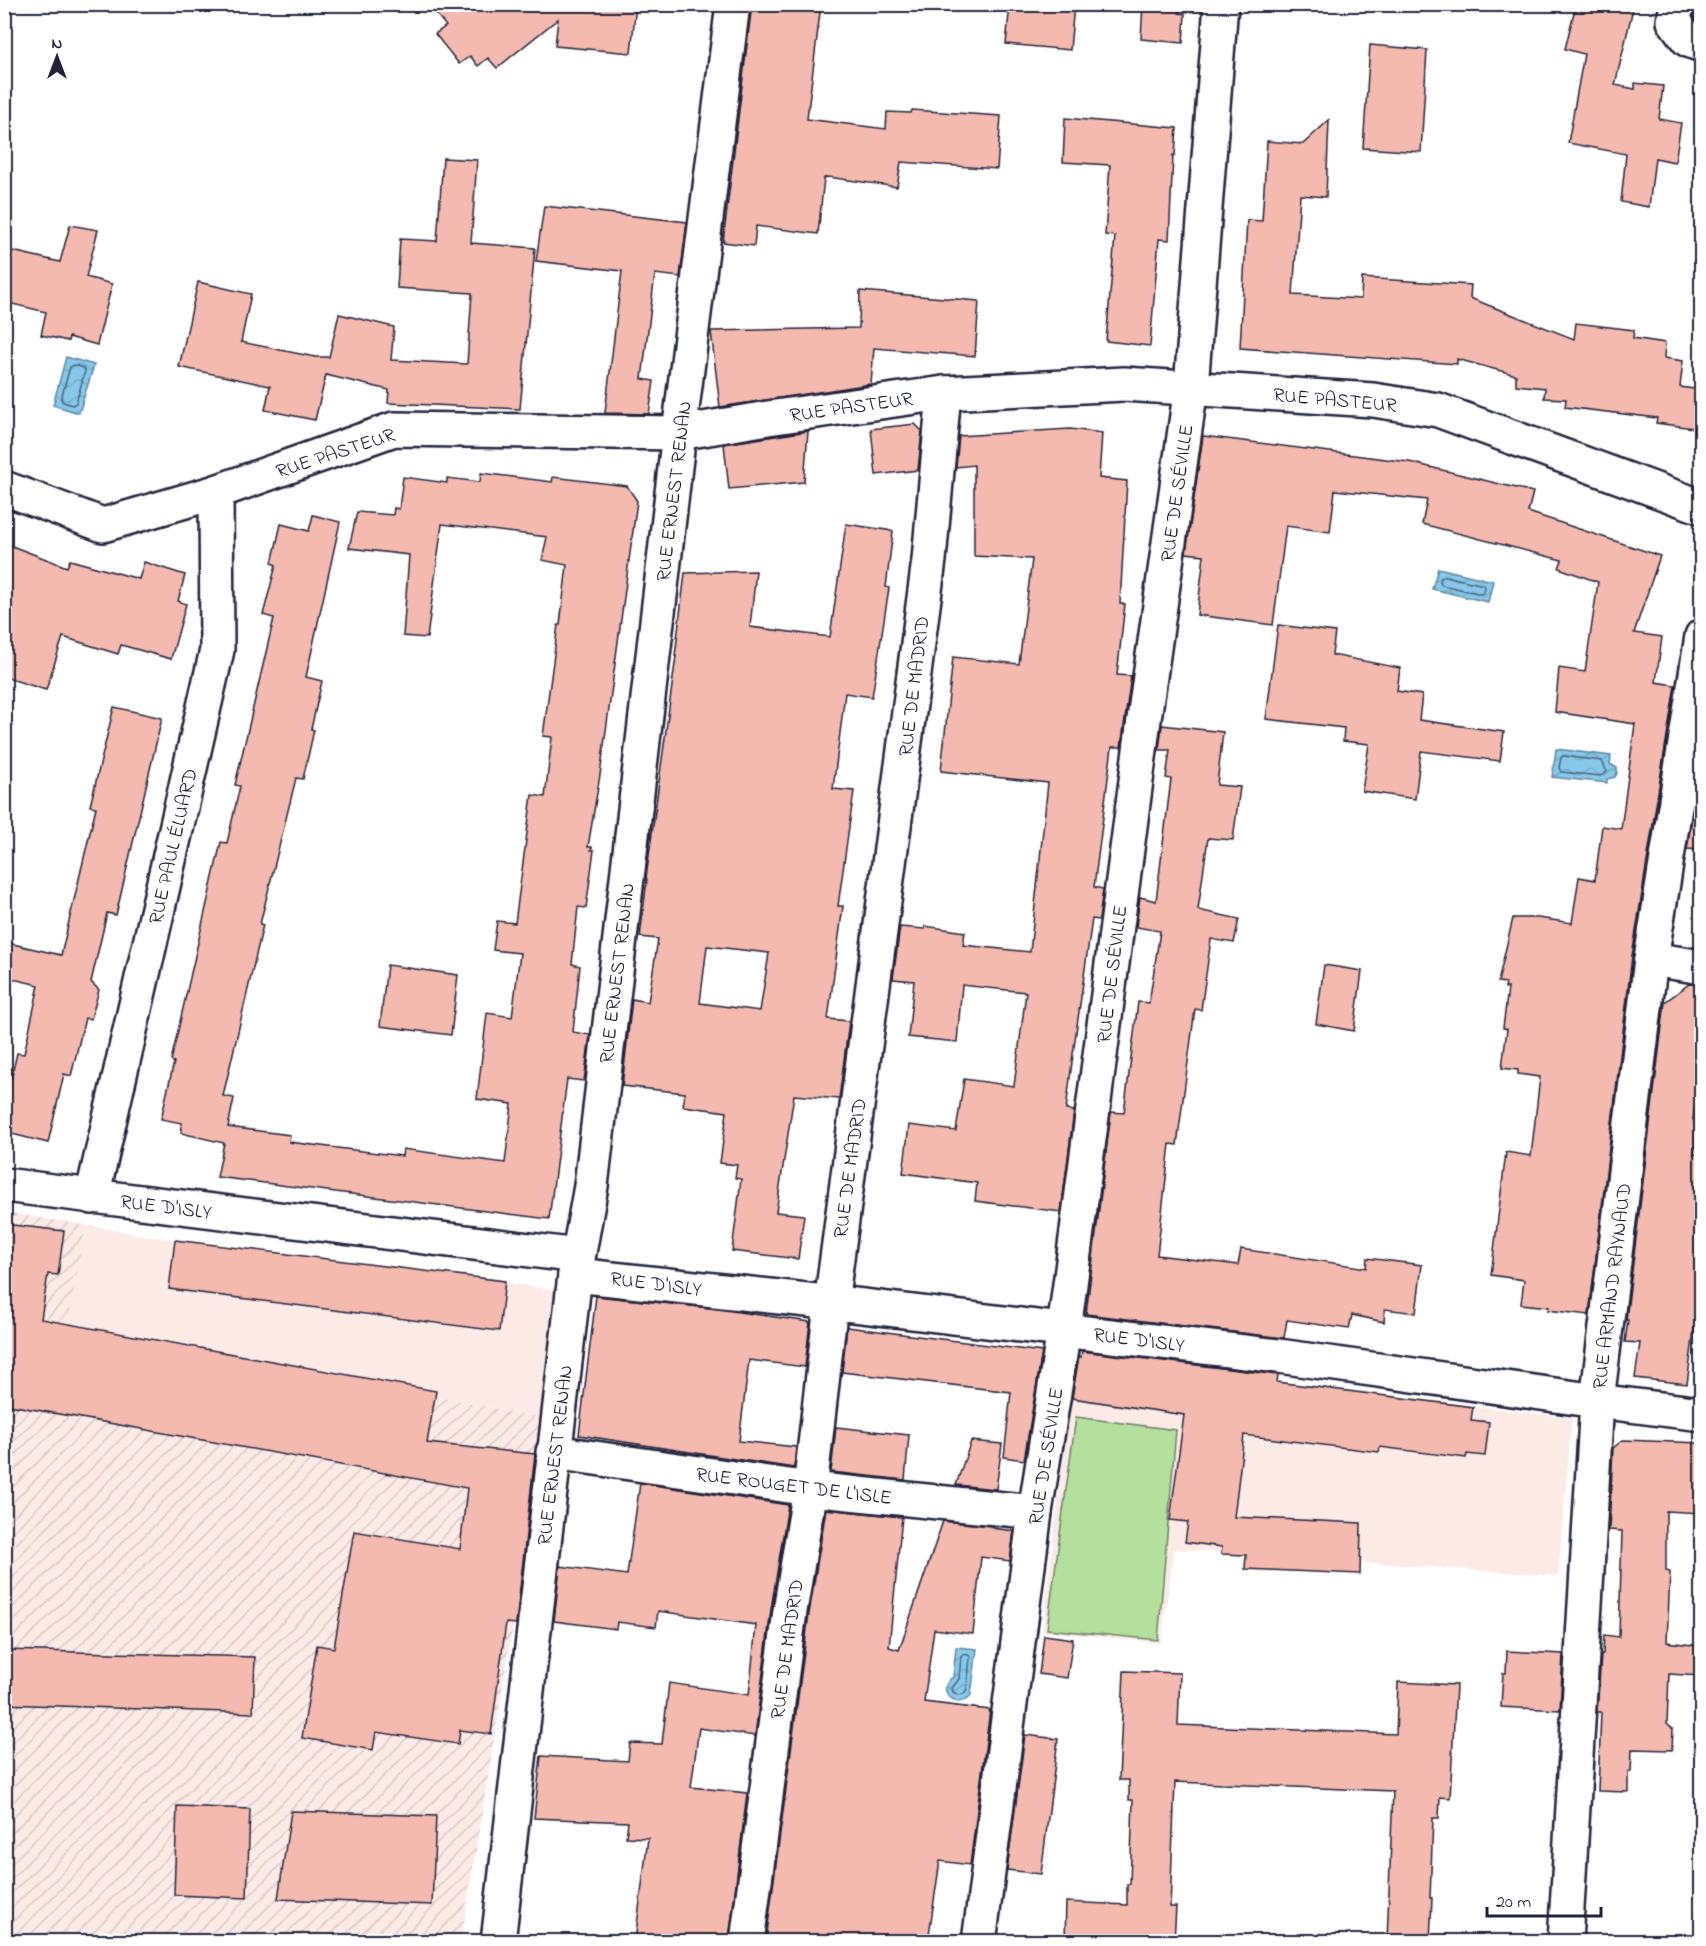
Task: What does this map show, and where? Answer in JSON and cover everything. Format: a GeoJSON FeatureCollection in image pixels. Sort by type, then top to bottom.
{"type":"FeatureCollection","features":[{"type":"Feature","properties":{"kind":"street","name":"RUE ERNEST RENAN"},"geometry":{"type":"LineString","coordinates":[[498,1941],[553,1452],[576,1266],[591,1186],[679,433],[733,4]]}},
{"type":"Feature","properties":{"kind":"street","name":"RUE DE SÉVILLE"},"geometry":{"type":"LineString","coordinates":[[979,1941],[1035,1512],[1064,1330],[1145,712],[1191,387],[1221,4]]}},
{"type":"Feature","properties":{"kind":"street"},"geometry":{"type":"LineString","coordinates":[[1677,4],[1674,21],[1688,40],[1701,45]]}},
{"type":"Feature","properties":{"kind":"street","name":"RUE PASTEUR"},"geometry":{"type":"LineString","coordinates":[[4,488],[103,525],[216,492],[394,429],[679,433],[944,393],[1124,384],[1372,400],[1438,410],[1701,507]]}},
{"type":"Feature","properties":{"kind":"street","name":"RUE DE MADRID"},"geometry":{"type":"LineString","coordinates":[[747,1941],[790,1611],[810,1489],[831,1304],[929,560],[944,393]]}},
{"type":"Feature","properties":{"kind":"street","name":"RUE PAUL ÉLUARD"},"geometry":{"type":"LineString","coordinates":[[92,1197],[217,650],[216,492]]}},
{"type":"Feature","properties":{"kind":"street","name":"RUE ARMAND RAYNAUD"},"geometry":{"type":"LineString","coordinates":[[1565,1941],[1597,1401],[1651,959],[1701,636]]}},
{"type":"Feature","properties":{"kind":"street"},"geometry":{"type":"LineString","coordinates":[[1651,959],[1701,967]]}},
{"type":"Feature","properties":{"kind":"street","name":"RUE D'ISLY"},"geometry":{"type":"LineString","coordinates":[[4,1185],[831,1304],[1286,1357],[1701,1414]]}},
{"type":"Feature","properties":{"kind":"street","name":"RUE ROUGET DE L'ISLE"},"geometry":{"type":"LineString","coordinates":[[553,1452],[810,1489],[1035,1512]]}},
{"type":"Feature","properties":{"kind":"shaded area"},"geometry":{"type":"Polygon","coordinates":[[[4,1212],[86,1225],[68,1322],[547,1419],[461,1941],[216,1942],[5,1935],[4,1212]]]}},
{"type":"Feature","properties":{"kind":"shaded area"},"geometry":{"type":"Polygon","coordinates":[[[86,1225],[149,1236],[554,1290],[547,1419],[67,1322],[86,1225]]]}},
{"type":"Feature","properties":{"kind":"shaded area"},"geometry":{"type":"Polygon","coordinates":[[[1076,1351],[1149,1366],[1572,1418],[1558,1576],[1174,1549],[1161,1643],[1042,1631],[1076,1351]]]}},
{"type":"Feature","properties":{"kind":"green space"},"geometry":{"type":"Polygon","coordinates":[[[1076,1417],[1176,1430],[1158,1640],[1047,1629],[1076,1417]]]}},
{"type":"Feature","properties":{"kind":"water"},"geometry":{"type":"Polygon","coordinates":[[[66,357],[94,365],[79,413],[53,405],[66,357]]]}},
{"type":"Feature","properties":{"kind":"water"},"geometry":{"type":"Polygon","coordinates":[[[1438,568],[1493,581],[1488,602],[1432,589],[1438,568]]]}},
{"type":"Feature","properties":{"kind":"water"},"geometry":{"type":"Polygon","coordinates":[[[1556,749],[1611,756],[1610,764],[1617,768],[1617,773],[1615,777],[1607,779],[1607,783],[1552,777],[1556,749]]]}},
{"type":"Feature","properties":{"kind":"water"},"geometry":{"type":"Polygon","coordinates":[[[956,1647],[977,1649],[971,1695],[957,1702],[948,1696],[945,1688],[953,1677],[956,1647]]]}},
{"type":"Feature","properties":{"kind":"building"},"geometry":{"type":"Polygon","coordinates":[[[428,4],[636,4],[631,53],[555,46],[558,19],[497,68],[488,58],[478,66],[470,56],[459,64],[435,34],[446,26],[428,4]]]}},
{"type":"Feature","properties":{"kind":"building"},"geometry":{"type":"Polygon","coordinates":[[[752,4],[821,4],[807,119],[886,129],[887,112],[911,113],[912,110],[1001,116],[997,169],[901,162],[897,187],[824,178],[818,234],[756,226],[754,246],[723,242],[752,4]]]}},
{"type":"Feature","properties":{"kind":"building"},"geometry":{"type":"Polygon","coordinates":[[[1010,4],[1074,4],[1070,50],[1006,44],[1010,4]]]}},
{"type":"Feature","properties":{"kind":"building"},"geometry":{"type":"Polygon","coordinates":[[[1143,4],[1179,4],[1179,13],[1185,14],[1183,43],[1141,39],[1143,4]]]}},
{"type":"Feature","properties":{"kind":"building"},"geometry":{"type":"Polygon","coordinates":[[[1576,4],[1634,4],[1615,85],[1635,89],[1635,83],[1663,86],[1659,119],[1681,123],[1675,162],[1655,158],[1649,207],[1621,202],[1626,154],[1568,143],[1584,54],[1565,49],[1576,4]]]}},
{"type":"Feature","properties":{"kind":"building"},"geometry":{"type":"Polygon","coordinates":[[[1370,45],[1427,50],[1421,152],[1363,148],[1370,45]]]}},
{"type":"Feature","properties":{"kind":"building"},"geometry":{"type":"Polygon","coordinates":[[[1065,118],[1177,128],[1175,155],[1173,155],[1169,240],[1159,239],[1150,346],[1106,341],[1115,236],[1105,235],[1110,165],[1063,162],[1065,118]]]}},
{"type":"Feature","properties":{"kind":"building"},"geometry":{"type":"Polygon","coordinates":[[[1329,120],[1326,197],[1300,195],[1293,295],[1361,299],[1362,278],[1471,285],[1470,298],[1574,339],[1576,323],[1634,330],[1633,338],[1665,343],[1664,358],[1683,361],[1680,387],[1701,390],[1701,429],[1656,423],[1657,418],[1565,407],[1566,399],[1544,398],[1545,388],[1516,385],[1516,375],[1457,359],[1457,364],[1240,348],[1247,220],[1262,221],[1267,141],[1303,144],[1329,120]]]}},
{"type":"Feature","properties":{"kind":"building"},"geometry":{"type":"Polygon","coordinates":[[[443,158],[477,160],[471,243],[535,248],[520,409],[388,403],[389,390],[326,375],[315,420],[265,410],[270,386],[179,367],[198,282],[251,294],[241,342],[315,357],[329,357],[339,314],[394,327],[391,360],[467,364],[472,293],[397,288],[400,239],[437,241],[443,158]]]}},
{"type":"Feature","properties":{"kind":"building"},"geometry":{"type":"Polygon","coordinates":[[[544,206],[687,222],[680,277],[655,274],[642,379],[654,381],[649,414],[605,413],[622,271],[536,261],[544,206]]]}},
{"type":"Feature","properties":{"kind":"building"},"geometry":{"type":"Polygon","coordinates":[[[70,225],[98,230],[86,277],[112,284],[97,345],[69,337],[68,341],[41,335],[46,312],[4,302],[4,249],[60,262],[70,225]]]}},
{"type":"Feature","properties":{"kind":"building"},"geometry":{"type":"Polygon","coordinates":[[[860,291],[979,301],[975,356],[874,348],[871,384],[720,407],[711,331],[859,328],[860,291]]]}},
{"type":"Feature","properties":{"kind":"building"},"geometry":{"type":"Polygon","coordinates":[[[915,424],[922,431],[918,470],[876,475],[871,429],[915,424]]]}},
{"type":"Feature","properties":{"kind":"building"},"geometry":{"type":"Polygon","coordinates":[[[1070,429],[1102,433],[1099,478],[1127,481],[1120,604],[1125,604],[1117,675],[1131,676],[1121,747],[1112,747],[1094,887],[1103,889],[1099,920],[1092,919],[1073,1054],[1066,1110],[1074,1111],[1061,1212],[975,1201],[977,1183],[903,1173],[909,1125],[956,1131],[964,1079],[1014,1086],[1026,992],[962,985],[957,1042],[908,1037],[914,981],[893,979],[900,927],[925,929],[925,926],[965,932],[963,945],[1030,952],[1048,783],[941,771],[953,657],[1019,664],[1032,559],[974,556],[974,465],[956,467],[959,436],[1070,429]]]}},
{"type":"Feature","properties":{"kind":"building"},"geometry":{"type":"Polygon","coordinates":[[[808,431],[804,482],[729,489],[724,444],[808,431]]]}},
{"type":"Feature","properties":{"kind":"building"},"geometry":{"type":"Polygon","coordinates":[[[1203,436],[1409,462],[1533,492],[1528,512],[1660,556],[1634,633],[1662,637],[1656,682],[1675,685],[1632,956],[1589,1315],[1521,1304],[1524,1280],[1491,1275],[1506,1152],[1531,1156],[1540,1077],[1518,1074],[1518,1070],[1502,1068],[1507,1029],[1503,1028],[1508,988],[1505,988],[1506,983],[1498,982],[1513,918],[1538,918],[1572,923],[1579,877],[1595,880],[1602,826],[1621,829],[1635,724],[1555,712],[1559,668],[1585,672],[1598,582],[1559,568],[1562,560],[1422,524],[1427,500],[1335,490],[1330,532],[1286,526],[1273,625],[1197,615],[1204,555],[1186,553],[1203,436]]]}},
{"type":"Feature","properties":{"kind":"building"},"geometry":{"type":"Polygon","coordinates":[[[481,473],[552,482],[553,477],[627,486],[637,501],[588,847],[594,850],[586,908],[578,907],[572,964],[580,966],[573,1032],[590,1035],[584,1081],[567,1079],[549,1219],[217,1177],[224,1143],[181,1133],[182,1123],[161,1119],[174,1062],[171,1061],[221,842],[227,843],[240,786],[235,785],[274,618],[263,615],[276,565],[272,563],[281,524],[309,531],[313,515],[340,522],[306,677],[322,681],[303,779],[296,778],[260,924],[263,925],[223,1096],[234,1098],[228,1127],[290,1135],[289,1142],[402,1156],[403,1149],[505,1163],[512,1104],[477,1099],[487,1013],[512,1017],[520,953],[493,950],[497,921],[515,923],[532,795],[545,797],[552,737],[543,736],[567,565],[542,560],[547,537],[442,524],[427,638],[403,636],[409,555],[349,548],[357,512],[393,515],[394,508],[399,509],[403,477],[447,483],[447,478],[480,482],[481,473]]]}},
{"type":"Feature","properties":{"kind":"building"},"geometry":{"type":"Polygon","coordinates":[[[846,524],[893,531],[886,587],[889,588],[872,697],[845,693],[833,789],[854,791],[838,906],[843,906],[828,1019],[849,1021],[839,1099],[794,1095],[776,1212],[804,1215],[798,1259],[732,1251],[741,1179],[735,1178],[737,1165],[720,1163],[727,1112],[683,1106],[685,1093],[622,1086],[632,999],[648,1002],[658,939],[640,937],[685,573],[756,571],[750,627],[830,637],[846,524]],[[707,946],[700,1003],[760,1011],[769,953],[707,946]]]}},
{"type":"Feature","properties":{"kind":"building"},"geometry":{"type":"Polygon","coordinates":[[[4,543],[67,567],[70,560],[139,579],[144,562],[185,575],[178,601],[186,604],[171,659],[121,645],[118,654],[63,637],[46,690],[4,677],[4,543]]]}},
{"type":"Feature","properties":{"kind":"building"},"geometry":{"type":"Polygon","coordinates":[[[1278,625],[1335,632],[1332,655],[1400,668],[1397,691],[1422,695],[1419,720],[1504,732],[1500,761],[1421,751],[1415,799],[1362,791],[1369,744],[1343,741],[1344,728],[1266,719],[1278,625]]]}},
{"type":"Feature","properties":{"kind":"building"},"geometry":{"type":"Polygon","coordinates":[[[114,707],[162,718],[116,915],[107,913],[91,982],[99,990],[91,1019],[85,1018],[71,1076],[64,1074],[48,1143],[4,1132],[4,1077],[11,1079],[17,1053],[24,1054],[39,985],[4,977],[4,942],[61,955],[96,807],[90,806],[114,707]]]}},
{"type":"Feature","properties":{"kind":"building"},"geometry":{"type":"Polygon","coordinates":[[[1162,725],[1223,732],[1217,785],[1240,787],[1233,840],[1208,838],[1198,910],[1239,919],[1234,943],[1211,939],[1201,1010],[1195,1009],[1177,1145],[1170,1144],[1157,1255],[1238,1265],[1241,1249],[1366,1268],[1367,1258],[1422,1265],[1416,1313],[1385,1309],[1384,1322],[1352,1315],[1349,1329],[1287,1320],[1284,1338],[1086,1314],[1111,1112],[1124,1113],[1138,1002],[1149,1003],[1160,931],[1136,927],[1140,897],[1156,901],[1171,779],[1166,778],[1170,750],[1159,750],[1162,725]]]}},
{"type":"Feature","properties":{"kind":"building"},"geometry":{"type":"Polygon","coordinates":[[[1701,759],[1701,850],[1687,849],[1701,759]]]}},
{"type":"Feature","properties":{"kind":"building"},"geometry":{"type":"Polygon","coordinates":[[[387,965],[458,975],[451,1035],[380,1026],[387,965]]]}},
{"type":"Feature","properties":{"kind":"building"},"geometry":{"type":"Polygon","coordinates":[[[1324,965],[1362,971],[1354,1031],[1316,1024],[1324,965]]]}},
{"type":"Feature","properties":{"kind":"building"},"geometry":{"type":"Polygon","coordinates":[[[1689,984],[1701,985],[1701,1061],[1693,1120],[1699,1121],[1694,1154],[1701,1155],[1701,1278],[1687,1384],[1635,1378],[1640,1343],[1625,1342],[1665,1002],[1689,984]]]}},
{"type":"Feature","properties":{"kind":"building"},"geometry":{"type":"Polygon","coordinates":[[[4,1224],[64,1231],[58,1275],[48,1274],[41,1319],[436,1391],[427,1443],[535,1454],[516,1624],[506,1623],[491,1734],[460,1730],[458,1744],[376,1732],[373,1750],[302,1738],[317,1645],[334,1648],[354,1531],[460,1549],[467,1488],[4,1404],[4,1224]]]}},
{"type":"Feature","properties":{"kind":"building"},"geometry":{"type":"Polygon","coordinates":[[[175,1240],[505,1281],[499,1331],[169,1289],[175,1240]]]}},
{"type":"Feature","properties":{"kind":"building"},"geometry":{"type":"Polygon","coordinates":[[[596,1296],[710,1308],[810,1322],[805,1367],[749,1360],[739,1441],[796,1447],[794,1468],[579,1435],[596,1296]]]}},
{"type":"Feature","properties":{"kind":"building"},"geometry":{"type":"Polygon","coordinates":[[[847,1327],[1042,1352],[1024,1460],[1004,1457],[1011,1392],[842,1372],[847,1327]]]}},
{"type":"Feature","properties":{"kind":"building"},"geometry":{"type":"Polygon","coordinates":[[[1082,1351],[1278,1375],[1277,1382],[1473,1407],[1471,1420],[1489,1422],[1485,1456],[1467,1454],[1466,1458],[1380,1447],[1379,1452],[1244,1435],[1234,1517],[1361,1523],[1360,1574],[1245,1569],[1246,1555],[1221,1554],[1222,1547],[1185,1542],[1188,1522],[1170,1520],[1184,1415],[1072,1398],[1079,1356],[1081,1357],[1082,1351]]]}},
{"type":"Feature","properties":{"kind":"building"},"geometry":{"type":"Polygon","coordinates":[[[836,1427],[909,1435],[905,1480],[831,1472],[836,1427]]]}},
{"type":"Feature","properties":{"kind":"building"},"geometry":{"type":"Polygon","coordinates":[[[1623,1440],[1701,1443],[1701,1513],[1666,1511],[1666,1571],[1670,1572],[1667,1642],[1701,1646],[1701,1676],[1669,1674],[1667,1724],[1673,1729],[1672,1750],[1632,1749],[1631,1772],[1628,1772],[1628,1792],[1598,1791],[1601,1712],[1597,1712],[1601,1655],[1603,1655],[1604,1635],[1619,1637],[1622,1531],[1609,1530],[1613,1448],[1623,1440]]]}},
{"type":"Feature","properties":{"kind":"building"},"geometry":{"type":"Polygon","coordinates":[[[971,1441],[1002,1444],[996,1489],[956,1485],[971,1441]]]}},
{"type":"Feature","properties":{"kind":"building"},"geometry":{"type":"Polygon","coordinates":[[[640,1483],[788,1505],[771,1609],[755,1736],[699,1728],[691,1787],[747,1793],[729,1941],[635,1941],[648,1838],[626,1837],[628,1822],[534,1818],[541,1756],[628,1761],[630,1743],[662,1744],[669,1683],[749,1695],[756,1625],[658,1611],[656,1627],[617,1622],[616,1629],[554,1621],[560,1566],[627,1575],[640,1483]]]}},
{"type":"Feature","properties":{"kind":"building"},"geometry":{"type":"Polygon","coordinates":[[[826,1509],[902,1517],[889,1647],[899,1650],[943,1521],[992,1526],[992,1528],[1014,1531],[1010,1561],[981,1557],[973,1634],[934,1629],[924,1702],[990,1710],[970,1865],[940,1861],[928,1941],[766,1940],[809,1614],[826,1509]]]}},
{"type":"Feature","properties":{"kind":"building"},"geometry":{"type":"Polygon","coordinates":[[[1044,1635],[1073,1639],[1067,1678],[1039,1674],[1044,1635]]]}},
{"type":"Feature","properties":{"kind":"building"},"geometry":{"type":"Polygon","coordinates":[[[4,1650],[255,1657],[253,1713],[4,1704],[4,1650]]]}},
{"type":"Feature","properties":{"kind":"building"},"geometry":{"type":"Polygon","coordinates":[[[1507,1651],[1563,1654],[1560,1710],[1501,1707],[1507,1651]]]}},
{"type":"Feature","properties":{"kind":"building"},"geometry":{"type":"Polygon","coordinates":[[[1124,1671],[1180,1673],[1178,1725],[1396,1734],[1398,1682],[1456,1685],[1450,1798],[1440,1797],[1439,1818],[1433,1818],[1430,1941],[1387,1941],[1393,1791],[1175,1782],[1170,1907],[1176,1907],[1174,1941],[1065,1941],[1066,1902],[1127,1905],[1133,1800],[1129,1800],[1129,1780],[1119,1780],[1124,1671]]]}},
{"type":"Feature","properties":{"kind":"building"},"geometry":{"type":"Polygon","coordinates":[[[1025,1735],[1058,1739],[1041,1874],[1007,1870],[1025,1735]]]}},
{"type":"Feature","properties":{"kind":"building"},"geometry":{"type":"Polygon","coordinates":[[[177,1806],[250,1809],[247,1898],[174,1895],[177,1806]]]}},
{"type":"Feature","properties":{"kind":"building"},"geometry":{"type":"Polygon","coordinates":[[[291,1811],[436,1816],[432,1905],[278,1899],[291,1811]]]}}]}
